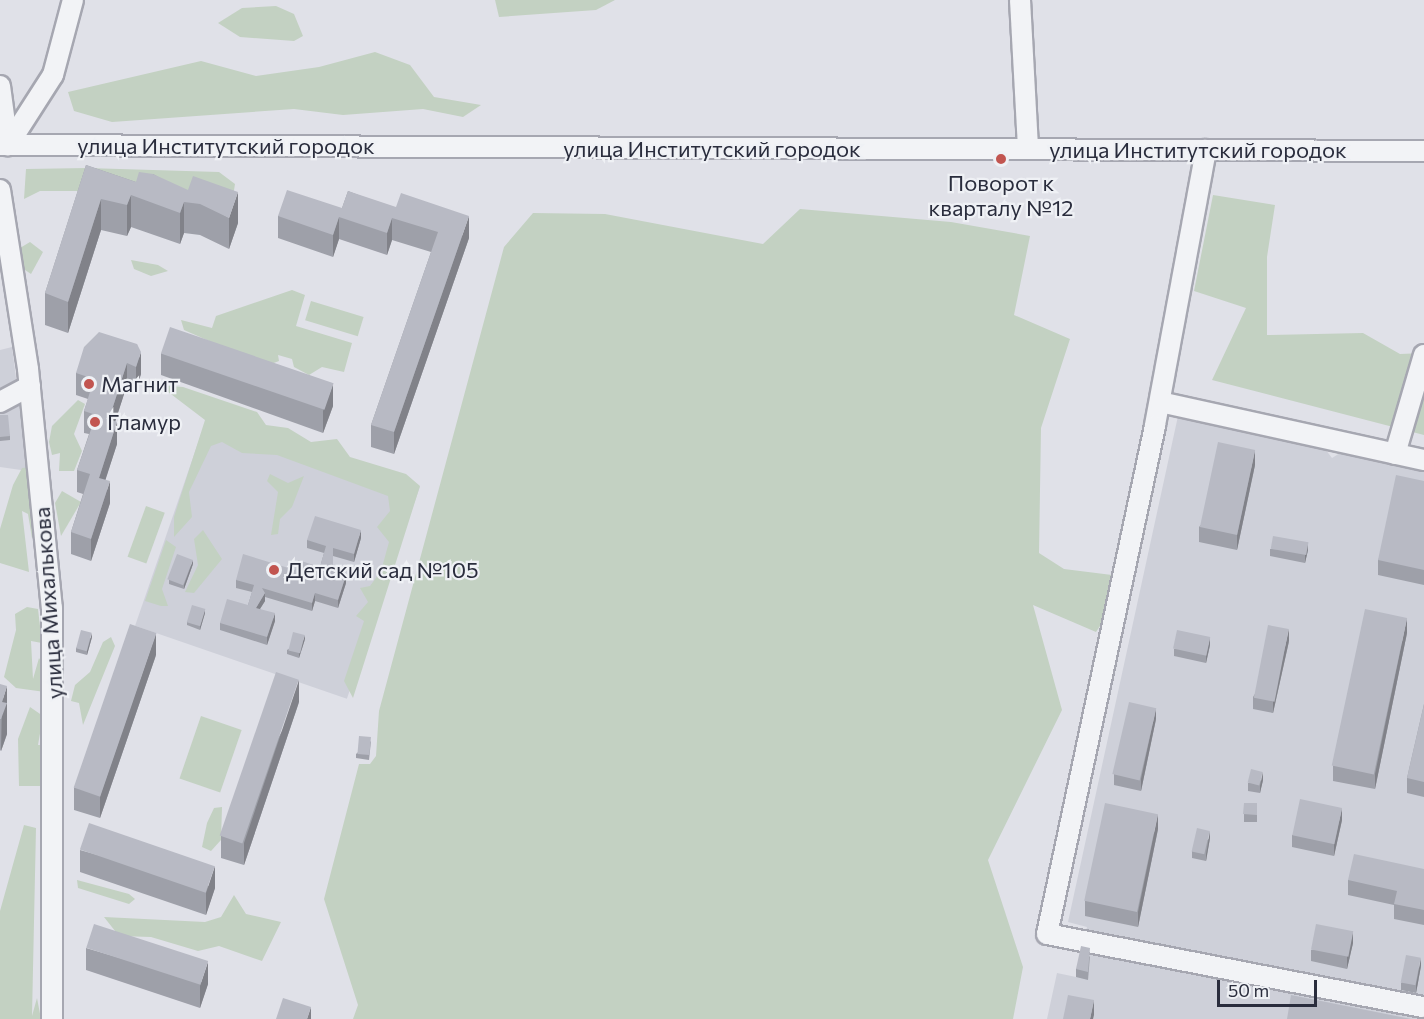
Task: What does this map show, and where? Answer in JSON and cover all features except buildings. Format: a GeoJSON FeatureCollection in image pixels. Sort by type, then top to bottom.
{"type":"FeatureCollection","features":[{"type":"Feature","properties":{"kind":"street"},"geometry":{"type":"LineString","coordinates":[[4,145],[53,75],[73,0]]}},
{"type":"Feature","properties":{"kind":"street"},"geometry":{"type":"LineString","coordinates":[[1020,0],[1028,149]]}},
{"type":"Feature","properties":{"kind":"street"},"geometry":{"type":"LineString","coordinates":[[0,86],[4,145]]}},
{"type":"Feature","properties":{"kind":"street","name":"улица Институтский городок"},"geometry":{"type":"LineString","coordinates":[[4,145],[1424,151]]}},
{"type":"Feature","properties":{"kind":"street"},"geometry":{"type":"LineString","coordinates":[[1206,150],[1160,402],[1047,934],[1424,1007]]}},
{"type":"Feature","properties":{"kind":"street","name":"улица Михалькова"},"geometry":{"type":"LineString","coordinates":[[0,190],[30,386],[52,608],[56,710],[51,1019]]}},
{"type":"Feature","properties":{"kind":"street"},"geometry":{"type":"LineString","coordinates":[[1395,454],[1424,355]]}},
{"type":"Feature","properties":{"kind":"street"},"geometry":{"type":"LineString","coordinates":[[0,402],[30,386]]}},
{"type":"Feature","properties":{"kind":"street"},"geometry":{"type":"LineString","coordinates":[[1160,402],[1424,460]]}},
{"type":"Feature","properties":{"kind":"shaded area"},"geometry":{"type":"Polygon","coordinates":[[[12,347],[28,471],[0,467],[0,350],[12,347]]]}},
{"type":"Feature","properties":{"kind":"shaded area","name":"Детский сад №105"},"geometry":{"type":"Polygon","coordinates":[[[208,414],[420,487],[347,699],[135,626],[208,414]]]}},
{"type":"Feature","properties":{"kind":"shaded area"},"geometry":{"type":"Polygon","coordinates":[[[1178,416],[1322,445],[1332,458],[1348,448],[1424,465],[1424,1019],[1047,1019],[1057,973],[1076,977],[1084,941],[1087,927],[1068,922],[1178,416]]]}},
{"type":"Feature","properties":{"kind":"green space"},"geometry":{"type":"Polygon","coordinates":[[[495,0],[615,0],[596,10],[499,17],[495,0]]]}},
{"type":"Feature","properties":{"kind":"green space"},"geometry":{"type":"Polygon","coordinates":[[[276,6],[294,14],[303,36],[294,41],[240,37],[218,23],[242,8],[276,6]]]}},
{"type":"Feature","properties":{"kind":"green space"},"geometry":{"type":"Polygon","coordinates":[[[375,52],[410,65],[434,97],[481,105],[463,117],[423,109],[343,115],[294,109],[112,122],[74,111],[68,92],[201,61],[256,76],[319,67],[375,52]]]}},
{"type":"Feature","properties":{"kind":"green space"},"geometry":{"type":"Polygon","coordinates":[[[87,168],[219,172],[235,184],[231,209],[85,191],[40,191],[24,199],[26,169],[87,168]]]}},
{"type":"Feature","properties":{"kind":"green space"},"geometry":{"type":"Polygon","coordinates":[[[1213,195],[1275,205],[1267,257],[1267,335],[1363,333],[1400,354],[1424,353],[1424,435],[1212,380],[1246,308],[1194,291],[1213,195]]]}},
{"type":"Feature","properties":{"kind":"green space"},"geometry":{"type":"Polygon","coordinates":[[[800,209],[951,222],[1030,236],[1014,315],[1070,339],[1041,428],[1039,553],[1064,569],[1112,575],[1114,605],[1096,632],[1033,605],[1062,710],[988,860],[1023,967],[1013,1019],[353,1019],[358,1005],[324,899],[359,764],[370,764],[376,756],[379,711],[504,247],[533,213],[605,214],[763,244],[800,209]]]}},
{"type":"Feature","properties":{"kind":"green space"},"geometry":{"type":"Polygon","coordinates":[[[30,242],[43,252],[31,274],[22,268],[20,248],[30,242]]]}},
{"type":"Feature","properties":{"kind":"green space"},"geometry":{"type":"Polygon","coordinates":[[[131,260],[158,265],[168,271],[151,276],[134,269],[131,260]]]}},
{"type":"Feature","properties":{"kind":"green space"},"geometry":{"type":"Polygon","coordinates":[[[292,290],[305,295],[296,326],[352,343],[344,372],[322,367],[309,375],[294,367],[292,359],[278,355],[279,361],[266,366],[184,330],[181,320],[212,328],[216,316],[292,290]]]}},
{"type":"Feature","properties":{"kind":"green space"},"geometry":{"type":"Polygon","coordinates":[[[311,301],[364,317],[358,336],[305,320],[311,301]]]}},
{"type":"Feature","properties":{"kind":"green space"},"geometry":{"type":"Polygon","coordinates":[[[159,385],[183,387],[257,412],[266,425],[288,428],[311,442],[337,439],[350,457],[406,474],[420,486],[353,698],[344,681],[364,621],[356,616],[368,602],[360,588],[370,586],[381,571],[389,542],[377,527],[390,511],[388,496],[277,455],[242,453],[222,442],[211,446],[189,492],[192,517],[174,537],[174,517],[205,420],[159,385]]]}},
{"type":"Feature","properties":{"kind":"green space"},"geometry":{"type":"Polygon","coordinates":[[[78,400],[85,404],[74,434],[82,451],[74,471],[59,471],[60,453],[52,455],[49,442],[52,426],[78,400]]]}},
{"type":"Feature","properties":{"kind":"green space"},"geometry":{"type":"Polygon","coordinates":[[[30,467],[38,533],[32,538],[28,514],[22,511],[29,572],[0,563],[0,529],[13,485],[22,468],[30,467]]]}},
{"type":"Feature","properties":{"kind":"green space"},"geometry":{"type":"Polygon","coordinates":[[[270,474],[288,483],[304,476],[292,507],[280,519],[278,534],[271,535],[278,492],[267,481],[270,474]]]}},
{"type":"Feature","properties":{"kind":"green space"},"geometry":{"type":"Polygon","coordinates":[[[62,491],[81,502],[61,536],[55,503],[62,491]]]}},
{"type":"Feature","properties":{"kind":"green space"},"geometry":{"type":"Polygon","coordinates":[[[146,506],[165,513],[146,564],[128,557],[146,506]]]}},
{"type":"Feature","properties":{"kind":"green space"},"geometry":{"type":"Polygon","coordinates":[[[203,530],[222,559],[194,593],[185,592],[198,565],[194,539],[203,530]]]}},
{"type":"Feature","properties":{"kind":"green space"},"geometry":{"type":"Polygon","coordinates":[[[166,540],[176,547],[162,589],[168,606],[161,606],[145,601],[166,540]]]}},
{"type":"Feature","properties":{"kind":"green space"},"geometry":{"type":"Polygon","coordinates":[[[27,607],[38,609],[42,643],[31,641],[33,679],[39,658],[46,670],[45,692],[16,688],[4,677],[16,630],[15,614],[27,607]]]}},
{"type":"Feature","properties":{"kind":"green space"},"geometry":{"type":"Polygon","coordinates":[[[111,637],[115,646],[83,725],[79,703],[71,701],[75,685],[90,672],[103,642],[111,637]]]}},
{"type":"Feature","properties":{"kind":"green space"},"geometry":{"type":"Polygon","coordinates":[[[30,707],[43,716],[38,745],[45,745],[45,786],[19,786],[18,739],[30,707]]]}},
{"type":"Feature","properties":{"kind":"green space"},"geometry":{"type":"Polygon","coordinates":[[[201,716],[242,730],[220,792],[180,778],[201,716]]]}},
{"type":"Feature","properties":{"kind":"green space"},"geometry":{"type":"Polygon","coordinates":[[[222,807],[221,840],[211,851],[202,847],[207,823],[214,808],[222,807]]]}},
{"type":"Feature","properties":{"kind":"green space"},"geometry":{"type":"Polygon","coordinates":[[[24,825],[36,828],[32,1016],[37,998],[41,1019],[0,1019],[0,911],[24,825]]]}},
{"type":"Feature","properties":{"kind":"green space"},"geometry":{"type":"Polygon","coordinates":[[[77,880],[129,894],[135,899],[129,904],[78,888],[77,880]]]}},
{"type":"Feature","properties":{"kind":"green space"},"geometry":{"type":"Polygon","coordinates":[[[234,895],[246,914],[281,922],[262,961],[219,946],[198,951],[151,937],[119,936],[104,917],[205,922],[221,917],[234,895]]]}},
{"type":"Feature","properties":{"kind":"place","name":"Поворот к кварталу №12"},"geometry":{"type":"Point","coordinates":[1001,159]}},
{"type":"Feature","properties":{"kind":"place","name":"Магнит"},"geometry":{"type":"Point","coordinates":[89,384]}},
{"type":"Feature","properties":{"kind":"place","name":"Гламур"},"geometry":{"type":"Point","coordinates":[95,422]}},
{"type":"Feature","properties":{"kind":"place","name":"Детский сад №105"},"geometry":{"type":"Point","coordinates":[274,570]}}]}
